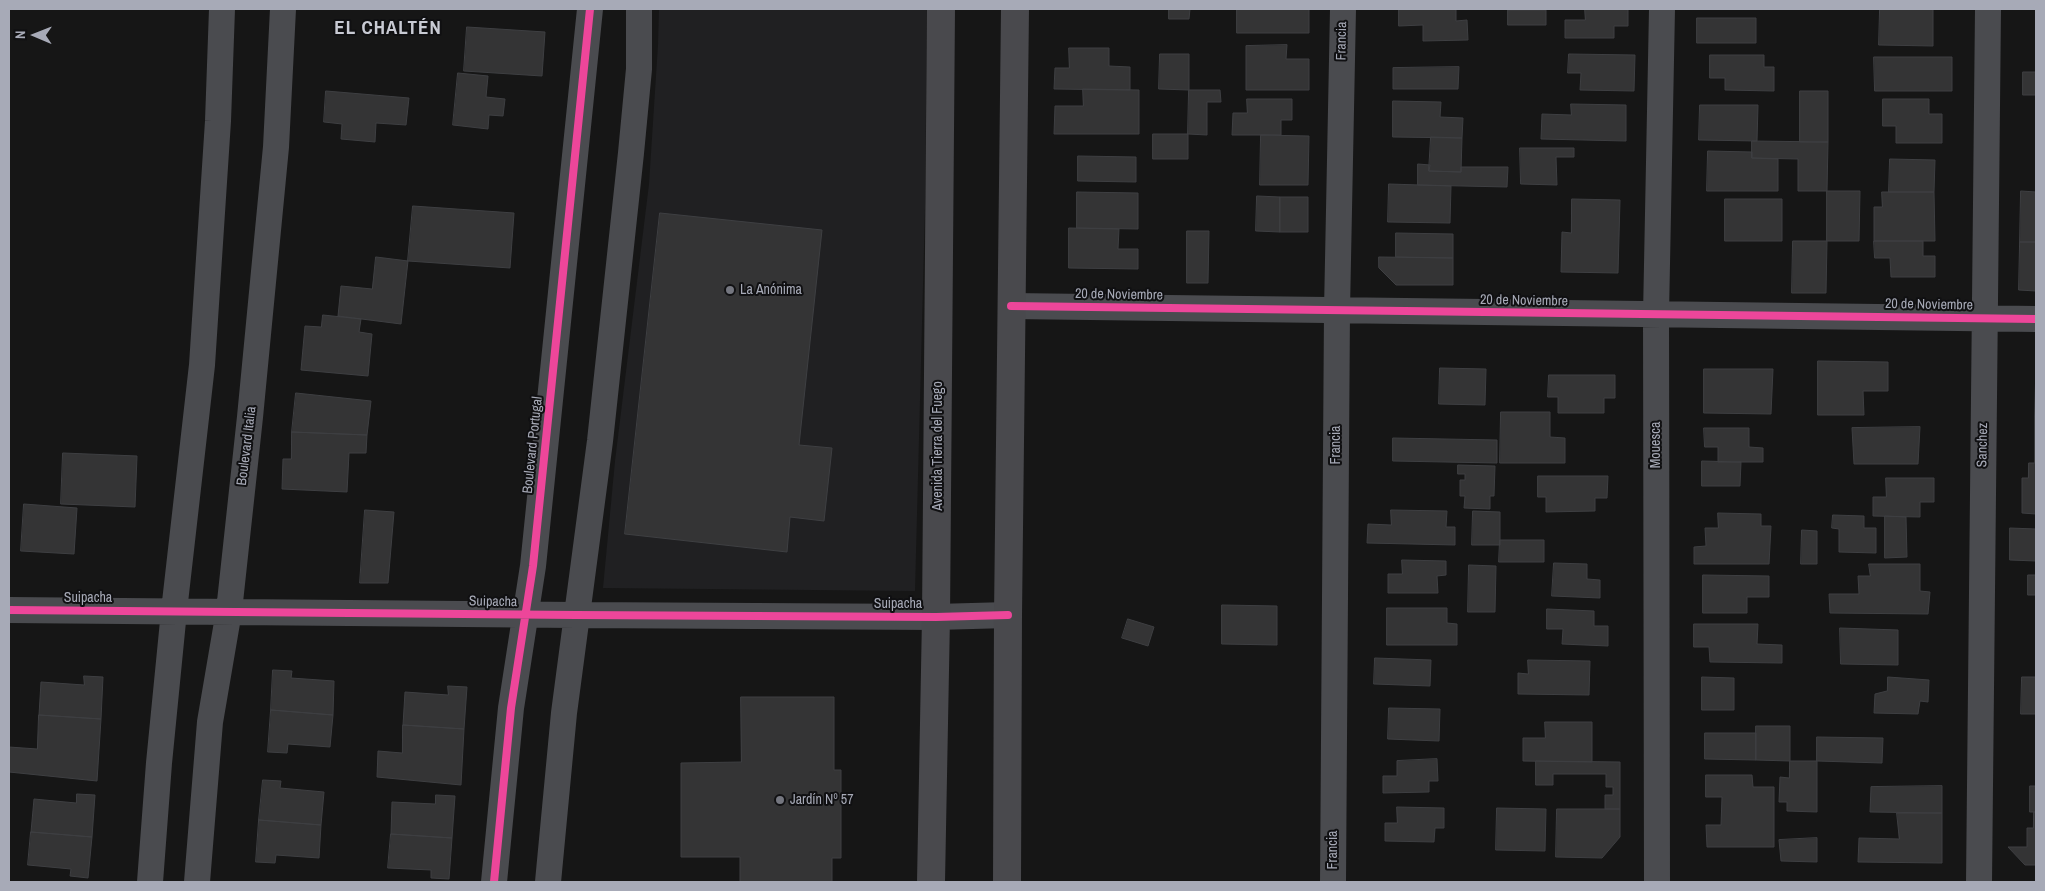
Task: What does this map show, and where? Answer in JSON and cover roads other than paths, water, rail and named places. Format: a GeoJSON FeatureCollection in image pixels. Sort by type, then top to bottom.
{"type":"FeatureCollection","features":[{"type":"Feature","properties":{"kind":"street"},"geometry":{"type":"LineString","coordinates":[[150,882],[159,763],[174,611],[202,365],[218,121],[222,9]]}},
{"type":"Feature","properties":{"kind":"street","name":"Boulevard Italia"},"geometry":{"type":"LineString","coordinates":[[197,882],[210,722],[229,611],[276,147],[283,9]]}},
{"type":"Feature","properties":{"kind":"street","name":"Boulevard Portugal"},"geometry":{"type":"LineString","coordinates":[[494,882],[511,708],[533,566],[590,9]]}},
{"type":"Feature","properties":{"kind":"street"},"geometry":{"type":"LineString","coordinates":[[548,882],[564,713],[600,441],[640,69],[639,9]]}},
{"type":"Feature","properties":{"kind":"street","name":"Avenida Tierra del Fuego"},"geometry":{"type":"LineString","coordinates":[[931,882],[936,617],[941,9]]}},
{"type":"Feature","properties":{"kind":"street"},"geometry":{"type":"LineString","coordinates":[[1007,882],[1015,9]]}},
{"type":"Feature","properties":{"kind":"street","name":"Francia"},"geometry":{"type":"LineString","coordinates":[[1333,882],[1337,310],[1343,9]]}},
{"type":"Feature","properties":{"kind":"street","name":"Mouesca"},"geometry":{"type":"LineString","coordinates":[[1657,882],[1656,315],[1662,9]]}},
{"type":"Feature","properties":{"kind":"street","name":"Sanchez"},"geometry":{"type":"LineString","coordinates":[[1979,882],[1988,9]]}},
{"type":"Feature","properties":{"kind":"street","name":"20 de Noviembre"},"geometry":{"type":"LineString","coordinates":[[1011,306],[2036,319]]}},
{"type":"Feature","properties":{"kind":"street","name":"Suipacha"},"geometry":{"type":"LineString","coordinates":[[9,610],[576,616],[936,617],[1008,615]]}},
{"type":"Feature","properties":{"kind":"place","name":"La Anónima"},"geometry":{"type":"Point","coordinates":[730,290]}},
{"type":"Feature","properties":{"kind":"place","name":"Jardín Nº 57"},"geometry":{"type":"Point","coordinates":[780,800]}},
{"type":"Feature","properties":{"kind":"district","name":"EL CHALTÉN"},"geometry":{"type":"Point","coordinates":[388,29]}}]}
